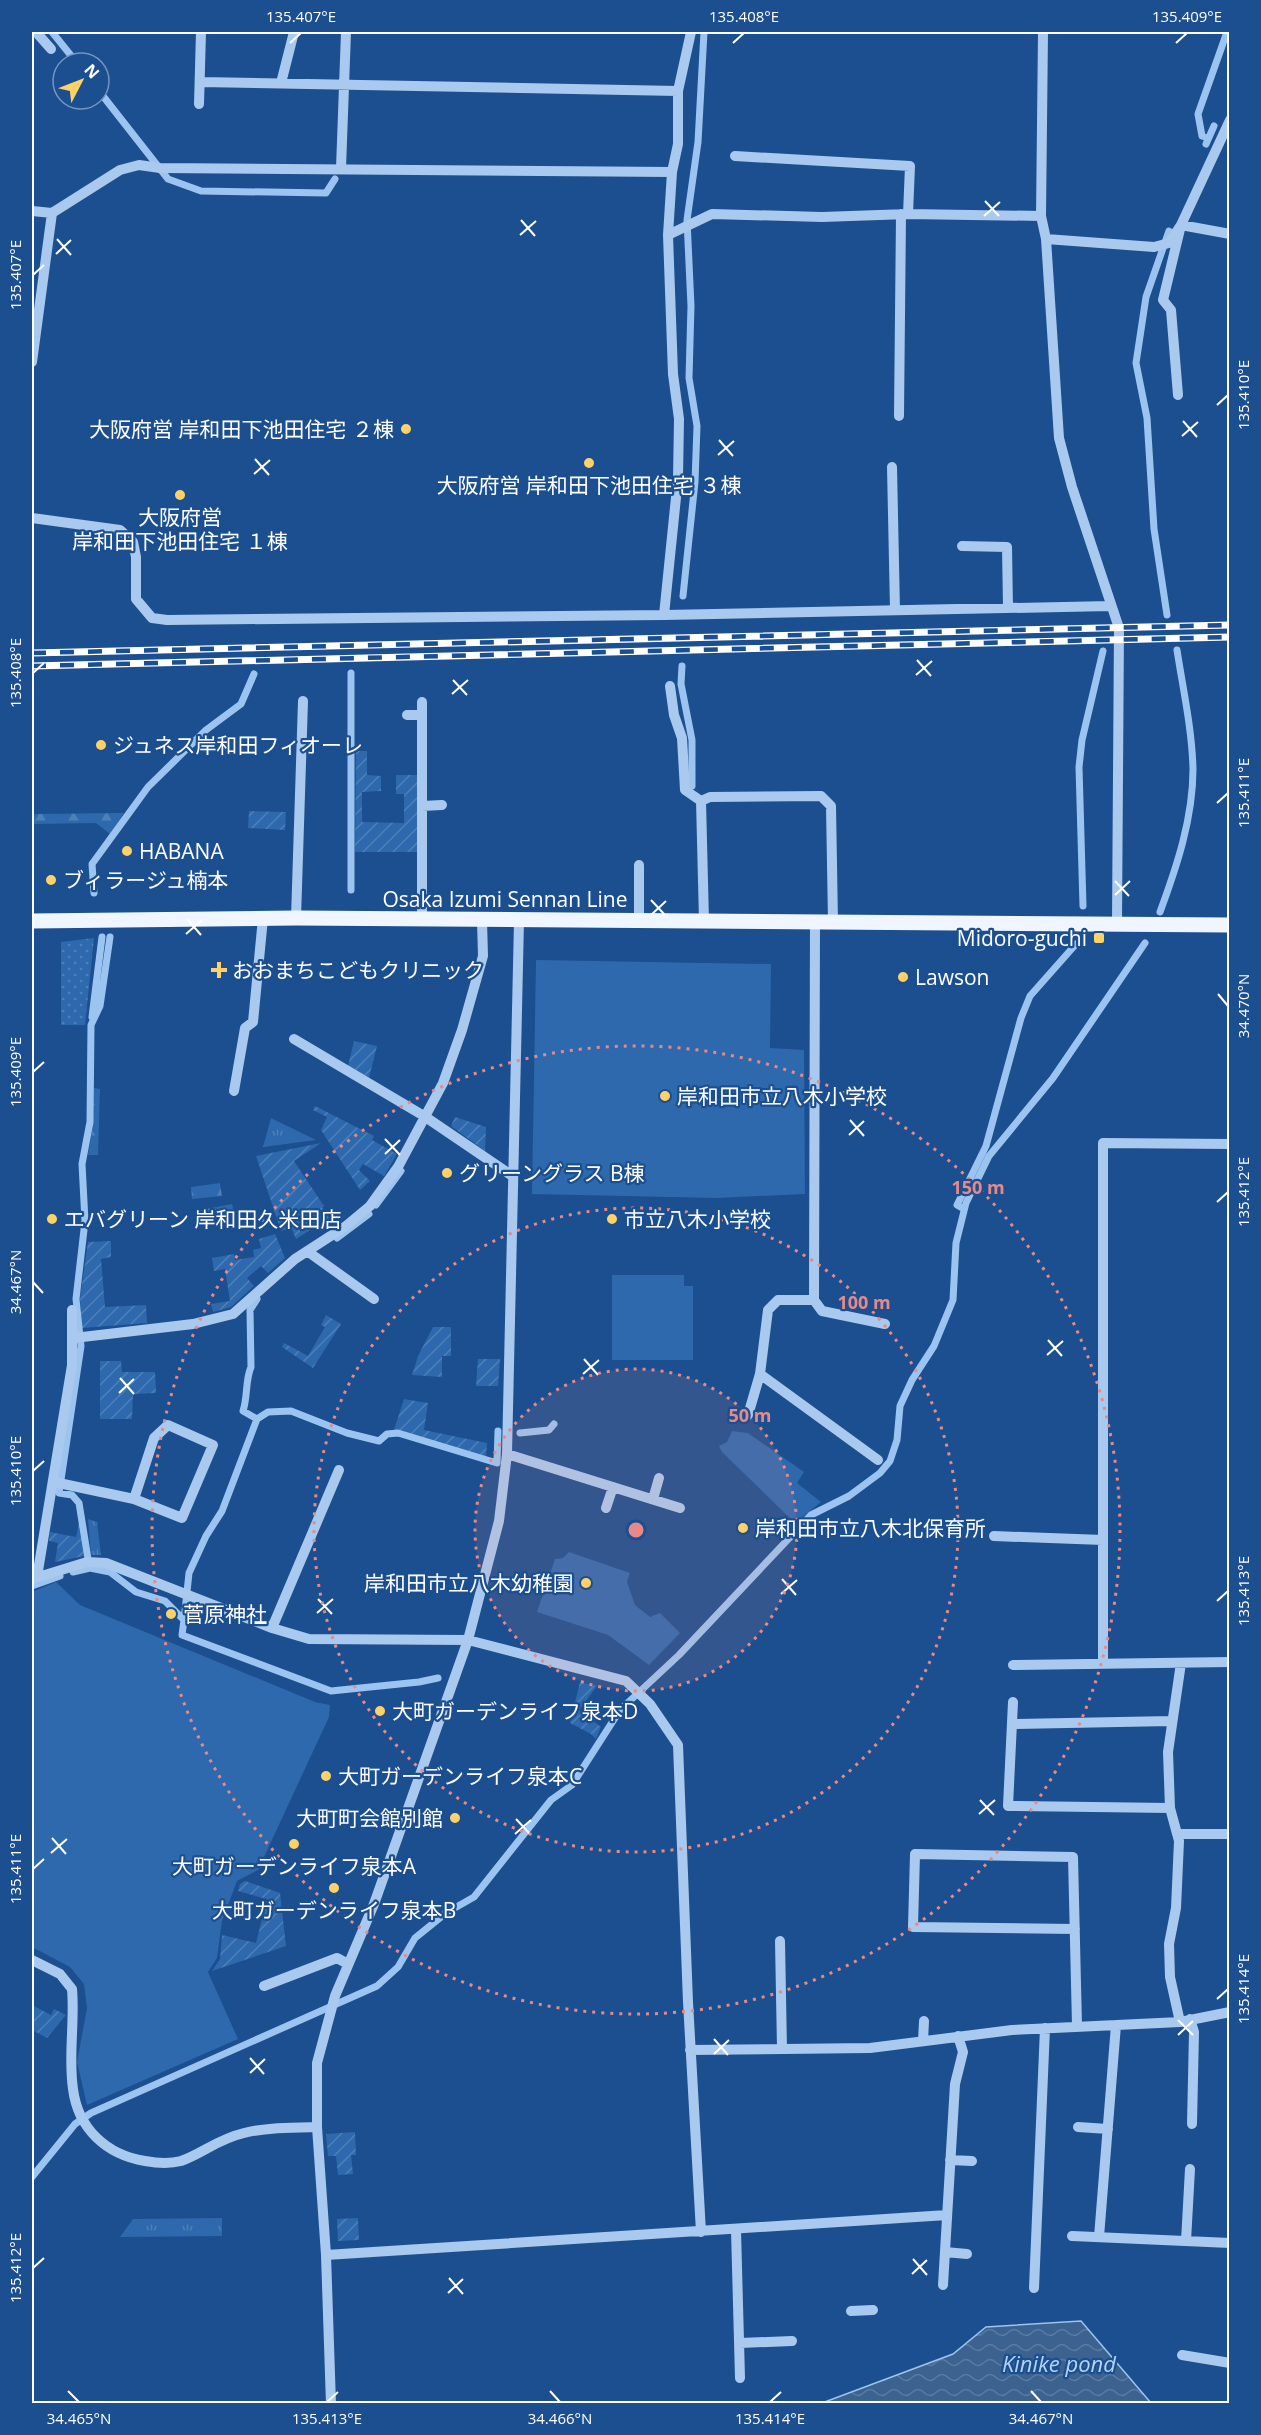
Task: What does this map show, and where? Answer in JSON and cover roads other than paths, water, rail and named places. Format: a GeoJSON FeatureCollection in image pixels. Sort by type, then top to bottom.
{"type":"FeatureCollection","features":[{"type":"Feature","properties":{"kind":"main road","name":"Osaka Izumi Sennan Line"},"geometry":{"type":"LineString","coordinates":[[32,921],[296,918],[482,921],[1118,922],[1230,925]]}},
{"type":"Feature","properties":{"kind":"street"},"geometry":{"type":"LineString","coordinates":[[199,104],[201,32]]}},
{"type":"Feature","properties":{"kind":"street"},"geometry":{"type":"LineString","coordinates":[[280,83],[294,32]]}},
{"type":"Feature","properties":{"kind":"street"},"geometry":{"type":"LineString","coordinates":[[341,168],[346,32]]}},
{"type":"Feature","properties":{"kind":"street"},"geometry":{"type":"LineString","coordinates":[[664,615],[678,478],[679,419],[673,374],[668,235],[672,172],[678,144],[678,91],[691,32]]}},
{"type":"Feature","properties":{"kind":"street"},"geometry":{"type":"LineString","coordinates":[[1042,32],[1041,216],[1046,239],[1059,438],[1119,628],[1118,922]]}},
{"type":"Feature","properties":{"kind":"street"},"geometry":{"type":"LineString","coordinates":[[36,36],[51,49]]}},
{"type":"Feature","properties":{"kind":"street"},"geometry":{"type":"LineString","coordinates":[[201,81],[678,91]]}},
{"type":"Feature","properties":{"kind":"street"},"geometry":{"type":"LineString","coordinates":[[1046,239],[1154,247],[1169,243],[1181,225],[1230,120]]}},
{"type":"Feature","properties":{"kind":"street"},"geometry":{"type":"LineString","coordinates":[[735,156],[910,166],[905,214],[899,416]]}},
{"type":"Feature","properties":{"kind":"street"},"geometry":{"type":"LineString","coordinates":[[32,211],[52,213],[120,170],[148,165],[160,168],[672,172]]}},
{"type":"Feature","properties":{"kind":"street"},"geometry":{"type":"LineString","coordinates":[[32,362],[52,213]]}},
{"type":"Feature","properties":{"kind":"street"},"geometry":{"type":"LineString","coordinates":[[668,235],[712,214],[822,217],[905,214],[1041,216]]}},
{"type":"Feature","properties":{"kind":"street"},"geometry":{"type":"LineString","coordinates":[[1181,225],[1230,234]]}},
{"type":"Feature","properties":{"kind":"street"},"geometry":{"type":"LineString","coordinates":[[1178,395],[1171,310],[1162,300],[1181,225]]}},
{"type":"Feature","properties":{"kind":"street"},"geometry":{"type":"LineString","coordinates":[[892,467],[895,610]]}},
{"type":"Feature","properties":{"kind":"street"},"geometry":{"type":"LineString","coordinates":[[32,518],[120,530],[133,542],[136,557],[136,599],[152,618],[664,615],[1112,606]]}},
{"type":"Feature","properties":{"kind":"street"},"geometry":{"type":"LineString","coordinates":[[962,546],[1007,547],[1008,608]]}},
{"type":"Feature","properties":{"kind":"street"},"geometry":{"type":"LineString","coordinates":[[670,686],[674,715],[682,738],[685,790],[701,801]]}},
{"type":"Feature","properties":{"kind":"street"},"geometry":{"type":"LineString","coordinates":[[296,918],[303,700]]}},
{"type":"Feature","properties":{"kind":"street"},"geometry":{"type":"LineString","coordinates":[[422,702],[422,920]]}},
{"type":"Feature","properties":{"kind":"street"},"geometry":{"type":"LineString","coordinates":[[407,715],[422,715]]}},
{"type":"Feature","properties":{"kind":"street"},"geometry":{"type":"LineString","coordinates":[[701,801],[710,797],[821,796],[831,806],[833,922]]}},
{"type":"Feature","properties":{"kind":"street"},"geometry":{"type":"LineString","coordinates":[[701,801],[704,921]]}},
{"type":"Feature","properties":{"kind":"street"},"geometry":{"type":"LineString","coordinates":[[422,806],[442,806]]}},
{"type":"Feature","properties":{"kind":"street"},"geometry":{"type":"LineString","coordinates":[[639,865],[639,921]]}},
{"type":"Feature","properties":{"kind":"street"},"geometry":{"type":"LineString","coordinates":[[234,1091],[245,1028],[253,1022],[263,918]]}},
{"type":"Feature","properties":{"kind":"street"},"geometry":{"type":"LineString","coordinates":[[74,1338],[193,1324],[234,1314],[307,1251],[346,1226],[370,1206],[398,1167],[443,1083],[467,1013],[483,956],[482,921]]}},
{"type":"Feature","properties":{"kind":"street"},"geometry":{"type":"LineString","coordinates":[[331,2403],[326,2255],[317,2127],[316,2063],[332,2006],[374,1904],[468,1640],[499,1521],[507,1454],[519,921]]}},
{"type":"Feature","properties":{"kind":"street"},"geometry":{"type":"LineString","coordinates":[[815,921],[814,1300],[822,1311],[885,1324]]}},
{"type":"Feature","properties":{"kind":"street"},"geometry":{"type":"LineString","coordinates":[[294,1039],[424,1116],[512,1175]]}},
{"type":"Feature","properties":{"kind":"street"},"geometry":{"type":"LineString","coordinates":[[1103,1664],[1103,1143],[1230,1144]]}},
{"type":"Feature","properties":{"kind":"street"},"geometry":{"type":"LineString","coordinates":[[307,1251],[374,1299]]}},
{"type":"Feature","properties":{"kind":"street"},"geometry":{"type":"LineString","coordinates":[[748,1415],[760,1374],[768,1310],[778,1299],[814,1300]]}},
{"type":"Feature","properties":{"kind":"street"},"geometry":{"type":"LineString","coordinates":[[72,1310],[74,1338],[54,1482],[34,1578],[87,1562],[106,1563],[272,1628],[309,1639],[468,1640],[626,1681],[641,1694],[678,1745],[690,2050],[701,2232]]}},
{"type":"Feature","properties":{"kind":"street"},"geometry":{"type":"LineString","coordinates":[[760,1374],[878,1460]]}},
{"type":"Feature","properties":{"kind":"street"},"geometry":{"type":"LineString","coordinates":[[54,1482],[134,1499],[182,1518],[213,1445],[168,1425],[154,1438],[134,1499]]}},
{"type":"Feature","properties":{"kind":"street"},"geometry":{"type":"LineString","coordinates":[[507,1454],[680,1508]]}},
{"type":"Feature","properties":{"kind":"street"},"geometry":{"type":"LineString","coordinates":[[272,1628],[339,1470]]}},
{"type":"Feature","properties":{"kind":"street"},"geometry":{"type":"LineString","coordinates":[[653,1499],[659,1478]]}},
{"type":"Feature","properties":{"kind":"street"},"geometry":{"type":"LineString","coordinates":[[606,1508],[613,1487]]}},
{"type":"Feature","properties":{"kind":"street"},"geometry":{"type":"LineString","coordinates":[[994,1536],[1103,1540]]}},
{"type":"Feature","properties":{"kind":"street"},"geometry":{"type":"LineString","coordinates":[[1013,1665],[1230,1662]]}},
{"type":"Feature","properties":{"kind":"street"},"geometry":{"type":"LineString","coordinates":[[1181,1663],[1168,1752],[1170,1808],[1177,1834],[1179,1869],[1169,1944],[1170,1977],[1185,2021],[1194,2032],[1192,2124]]}},
{"type":"Feature","properties":{"kind":"street"},"geometry":{"type":"LineString","coordinates":[[1013,1702],[1008,1806],[1170,1808]]}},
{"type":"Feature","properties":{"kind":"street"},"geometry":{"type":"LineString","coordinates":[[1012,1724],[1171,1721]]}},
{"type":"Feature","properties":{"kind":"street"},"geometry":{"type":"LineString","coordinates":[[1177,1834],[1230,1834]]}},
{"type":"Feature","properties":{"kind":"street"},"geometry":{"type":"LineString","coordinates":[[1075,1929],[913,1927],[915,1854],[1073,1857],[1075,1929],[1077,2026]]}},
{"type":"Feature","properties":{"kind":"street"},"geometry":{"type":"LineString","coordinates":[[780,1941],[782,2049]]}},
{"type":"Feature","properties":{"kind":"street"},"geometry":{"type":"LineString","coordinates":[[264,1986],[337,1958],[348,1964]]}},
{"type":"Feature","properties":{"kind":"street"},"geometry":{"type":"LineString","coordinates":[[32,1959],[60,1974],[72,1989],[73,2091],[86,2125],[100,2143],[113,2151],[134,2159],[169,2163],[182,2160],[218,2141],[260,2129],[317,2127]]}},
{"type":"Feature","properties":{"kind":"street"},"geometry":{"type":"LineString","coordinates":[[690,2050],[870,2048],[958,2036],[1046,2028],[1185,2021],[1230,2012]]}},
{"type":"Feature","properties":{"kind":"street"},"geometry":{"type":"LineString","coordinates":[[923,2041],[924,2021]]}},
{"type":"Feature","properties":{"kind":"street"},"geometry":{"type":"LineString","coordinates":[[1099,2237],[1116,2025]]}},
{"type":"Feature","properties":{"kind":"street"},"geometry":{"type":"LineString","coordinates":[[1034,2288],[1046,2028]]}},
{"type":"Feature","properties":{"kind":"street"},"geometry":{"type":"LineString","coordinates":[[943,2285],[955,2084],[963,2052],[958,2036]]}},
{"type":"Feature","properties":{"kind":"street"},"geometry":{"type":"LineString","coordinates":[[1078,2127],[1108,2129]]}},
{"type":"Feature","properties":{"kind":"street"},"geometry":{"type":"LineString","coordinates":[[950,2160],[972,2161]]}},
{"type":"Feature","properties":{"kind":"street"},"geometry":{"type":"LineString","coordinates":[[1186,2241],[1190,2169]]}},
{"type":"Feature","properties":{"kind":"street"},"geometry":{"type":"LineString","coordinates":[[326,2255],[947,2215]]}},
{"type":"Feature","properties":{"kind":"street"},"geometry":{"type":"LineString","coordinates":[[736,2230],[740,2378]]}},
{"type":"Feature","properties":{"kind":"street"},"geometry":{"type":"LineString","coordinates":[[1072,2236],[1230,2243]]}},
{"type":"Feature","properties":{"kind":"street"},"geometry":{"type":"LineString","coordinates":[[945,2252],[967,2254]]}},
{"type":"Feature","properties":{"kind":"street"},"geometry":{"type":"LineString","coordinates":[[851,2311],[873,2310]]}},
{"type":"Feature","properties":{"kind":"street"},"geometry":{"type":"LineString","coordinates":[[740,2343],[792,2341]]}},
{"type":"Feature","properties":{"kind":"street"},"geometry":{"type":"LineString","coordinates":[[1182,2355],[1230,2363]]}},
{"type":"Feature","properties":{"kind":"water","name":"Kinike pond"},"geometry":{"type":"Polygon","coordinates":[[[1081,2321],[1151,2403],[822,2403],[953,2354],[986,2327],[1081,2321]]]}},
{"type":"Feature","properties":{"kind":"waterway"},"geometry":{"type":"LineString","coordinates":[[52,32],[67,51]]}},
{"type":"Feature","properties":{"kind":"waterway"},"geometry":{"type":"LineString","coordinates":[[683,596],[695,482],[697,426],[689,378],[691,306],[687,220],[698,142],[704,32]]}},
{"type":"Feature","properties":{"kind":"waterway"},"geometry":{"type":"LineString","coordinates":[[1208,138],[1202,136],[1198,114],[1227,32]]}},
{"type":"Feature","properties":{"kind":"waterway"},"geometry":{"type":"LineString","coordinates":[[111,106],[168,179],[201,191],[326,193],[335,179]]}},
{"type":"Feature","properties":{"kind":"waterway"},"geometry":{"type":"LineString","coordinates":[[1206,144],[1214,126]]}},
{"type":"Feature","properties":{"kind":"waterway"},"geometry":{"type":"LineString","coordinates":[[1167,615],[1154,529],[1147,418],[1136,363],[1146,297],[1169,231]]}},
{"type":"Feature","properties":{"kind":"waterway"},"geometry":{"type":"LineString","coordinates":[[1160,912],[1183,842],[1192,787],[1191,739],[1177,650]]}},
{"type":"Feature","properties":{"kind":"waterway"},"geometry":{"type":"LineString","coordinates":[[1083,906],[1079,767],[1082,740],[1103,651]]}},
{"type":"Feature","properties":{"kind":"waterway"},"geometry":{"type":"LineString","coordinates":[[682,666],[681,684],[692,740],[692,786]]}},
{"type":"Feature","properties":{"kind":"waterway"},"geometry":{"type":"LineString","coordinates":[[351,673],[351,890]]}},
{"type":"Feature","properties":{"kind":"waterway"},"geometry":{"type":"LineString","coordinates":[[94,893],[92,864],[148,787],[206,730],[241,704],[254,674]]}},
{"type":"Feature","properties":{"kind":"waterway"},"geometry":{"type":"LineString","coordinates":[[92,1017],[102,937]]}},
{"type":"Feature","properties":{"kind":"waterway"},"geometry":{"type":"LineString","coordinates":[[89,1565],[79,1503],[72,1495],[59,1493],[81,1346],[76,1299],[85,1221],[82,1164],[90,1122],[91,1025],[100,1006],[110,937]]}},
{"type":"Feature","properties":{"kind":"waterway"},"geometry":{"type":"LineString","coordinates":[[32,2177],[75,2124],[91,2113],[377,1986],[398,1967],[415,1938],[446,1913],[474,1897],[551,1800],[572,1785],[620,1710],[679,1655],[811,1515],[849,1496],[880,1473],[890,1461],[897,1440],[900,1406],[912,1380],[934,1346],[953,1300],[956,1243],[966,1203],[989,1156],[1053,1078],[1145,943]]}},
{"type":"Feature","properties":{"kind":"waterway"},"geometry":{"type":"LineString","coordinates":[[964,1209],[957,1205],[986,1146],[1021,1018],[1030,996],[1076,944]]}},
{"type":"Feature","properties":{"kind":"waterway"},"geometry":{"type":"LineString","coordinates":[[376,1205],[401,1171]]}},
{"type":"Feature","properties":{"kind":"waterway"},"geometry":{"type":"LineString","coordinates":[[337,1238],[369,1214]]}},
{"type":"Feature","properties":{"kind":"waterway"},"geometry":{"type":"LineString","coordinates":[[257,1299],[250,1310],[251,1367],[243,1411],[257,1419]]}},
{"type":"Feature","properties":{"kind":"waterway"},"geometry":{"type":"LineString","coordinates":[[73,1572],[90,1568],[110,1572],[136,1592],[165,1601],[184,1620],[189,1573],[206,1536],[222,1511],[257,1419],[268,1412],[291,1411],[347,1433],[379,1441],[387,1434],[398,1433],[497,1463],[498,1431]]}},
{"type":"Feature","properties":{"kind":"waterway"},"geometry":{"type":"LineString","coordinates":[[520,1433],[549,1430],[554,1424]]}},
{"type":"Feature","properties":{"kind":"waterway"},"geometry":{"type":"LineString","coordinates":[[32,1586],[60,1576]]}},
{"type":"Feature","properties":{"kind":"waterway"},"geometry":{"type":"LineString","coordinates":[[184,1620],[182,1635],[331,1691],[438,1678]]}},
{"type":"Feature","properties":{"kind":"railway"},"geometry":{"type":"LineString","coordinates":[[32,653],[1230,625]]}},
{"type":"Feature","properties":{"kind":"railway"},"geometry":{"type":"LineString","coordinates":[[32,666],[1230,637]]}},
{"type":"Feature","properties":{"kind":"place","name":"大阪府営 岸和田下池田住宅 ２棟"},"geometry":{"type":"Point","coordinates":[406,429]}},
{"type":"Feature","properties":{"kind":"place","name":"大阪府営 岸和田下池田住宅 ３棟"},"geometry":{"type":"Point","coordinates":[589,463]}},
{"type":"Feature","properties":{"kind":"place","name":"大阪府営 岸和田下池田住宅 １棟"},"geometry":{"type":"Point","coordinates":[180,495]}},
{"type":"Feature","properties":{"kind":"place","name":"ジュネス岸和田フィオーレ"},"geometry":{"type":"Point","coordinates":[101,745]}},
{"type":"Feature","properties":{"kind":"place","name":"HABANA"},"geometry":{"type":"Point","coordinates":[127,851]}},
{"type":"Feature","properties":{"kind":"place","name":"ブィラージュ楠本"},"geometry":{"type":"Point","coordinates":[51,880]}},
{"type":"Feature","properties":{"kind":"place","name":"Midoro-guchi"},"geometry":{"type":"Point","coordinates":[1099,938]}},
{"type":"Feature","properties":{"kind":"place","name":"おおまちこどもクリニック"},"geometry":{"type":"Point","coordinates":[219,970]}},
{"type":"Feature","properties":{"kind":"place","name":"Lawson"},"geometry":{"type":"Point","coordinates":[903,977]}},
{"type":"Feature","properties":{"kind":"place","name":"岸和田市立八木小学校"},"geometry":{"type":"Point","coordinates":[665,1096]}},
{"type":"Feature","properties":{"kind":"place","name":"グリーングラス B棟"},"geometry":{"type":"Point","coordinates":[447,1173]}},
{"type":"Feature","properties":{"kind":"place","name":"エバグリーン 岸和田久米田店"},"geometry":{"type":"Point","coordinates":[52,1219]}},
{"type":"Feature","properties":{"kind":"place","name":"市立八木小学校"},"geometry":{"type":"Point","coordinates":[612,1219]}},
{"type":"Feature","properties":{"kind":"place","name":"岸和田市立八木北保育所"},"geometry":{"type":"Point","coordinates":[743,1528]}},
{"type":"Feature","properties":{"kind":"place","name":"岸和田市立八木幼稚園"},"geometry":{"type":"Point","coordinates":[586,1583]}},
{"type":"Feature","properties":{"kind":"place","name":"菅原神社"},"geometry":{"type":"Point","coordinates":[171,1614]}},
{"type":"Feature","properties":{"kind":"place","name":"大町ガーデンライフ泉本D"},"geometry":{"type":"Point","coordinates":[380,1711]}},
{"type":"Feature","properties":{"kind":"place","name":"大町ガーデンライフ泉本C"},"geometry":{"type":"Point","coordinates":[326,1776]}},
{"type":"Feature","properties":{"kind":"place","name":"大町町会館別館"},"geometry":{"type":"Point","coordinates":[455,1818]}},
{"type":"Feature","properties":{"kind":"place","name":"大町ガーデンライフ泉本A"},"geometry":{"type":"Point","coordinates":[294,1844]}},
{"type":"Feature","properties":{"kind":"place","name":"大町ガーデンライフ泉本B"},"geometry":{"type":"Point","coordinates":[334,1888]}}]}
